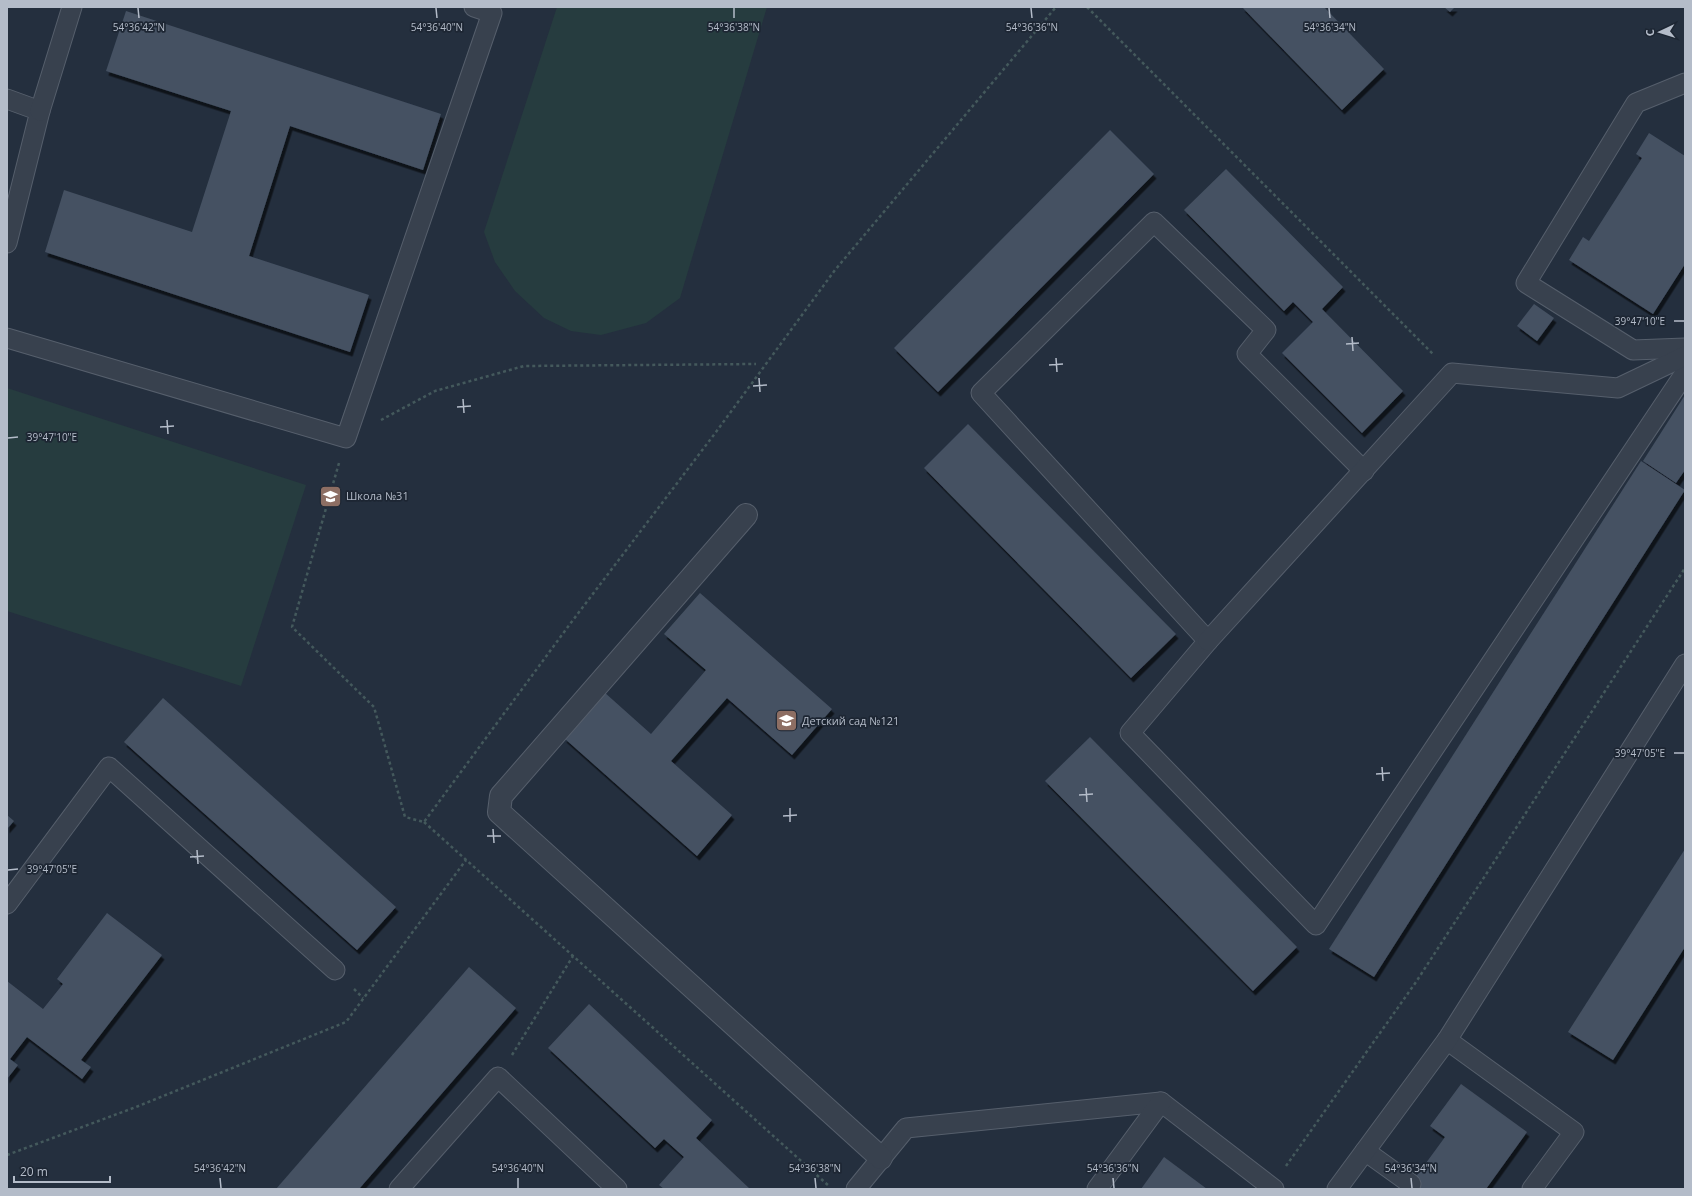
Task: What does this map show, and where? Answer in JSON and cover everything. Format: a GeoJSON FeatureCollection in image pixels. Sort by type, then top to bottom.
{"type":"FeatureCollection","features":[{"type":"Feature","properties":{"kind":"street"},"geometry":{"type":"LineString","coordinates":[[746,515],[501,796],[499,812],[881,1158]]}},
{"type":"Feature","properties":{"kind":"lane"},"geometry":{"type":"LineString","coordinates":[[7,243],[40,111],[72,7]]}},
{"type":"Feature","properties":{"kind":"lane"},"geometry":{"type":"LineString","coordinates":[[7,338],[346,438],[492,12],[474,7]]}},
{"type":"Feature","properties":{"kind":"lane"},"geometry":{"type":"LineString","coordinates":[[1685,83],[1636,103],[1526,283],[1633,350],[1685,348]]}},
{"type":"Feature","properties":{"kind":"lane"},"geometry":{"type":"LineString","coordinates":[[7,99],[40,111]]}},
{"type":"Feature","properties":{"kind":"lane"},"geometry":{"type":"LineString","coordinates":[[1208,640],[981,393],[1154,222],[1266,330],[1247,354],[1364,471]]}},
{"type":"Feature","properties":{"kind":"lane"},"geometry":{"type":"LineString","coordinates":[[1685,356],[1618,388],[1452,373],[1208,640],[1130,733],[1316,925],[1685,373]]}},
{"type":"Feature","properties":{"kind":"lane"},"geometry":{"type":"LineString","coordinates":[[1337,1189],[1447,1040],[1685,664]]}},
{"type":"Feature","properties":{"kind":"lane"},"geometry":{"type":"LineString","coordinates":[[7,904],[109,768],[335,970]]}},
{"type":"Feature","properties":{"kind":"lane"},"geometry":{"type":"LineString","coordinates":[[1447,1040],[1574,1132],[1532,1189]]}},
{"type":"Feature","properties":{"kind":"lane"},"geometry":{"type":"LineString","coordinates":[[399,1189],[498,1077],[617,1189]]}},
{"type":"Feature","properties":{"kind":"lane"},"geometry":{"type":"LineString","coordinates":[[1097,1189],[1161,1102]]}},
{"type":"Feature","properties":{"kind":"lane"},"geometry":{"type":"LineString","coordinates":[[856,1189],[906,1128],[1161,1102],[1273,1188]]}},
{"type":"Feature","properties":{"kind":"lane"},"geometry":{"type":"LineString","coordinates":[[1365,1151],[1411,1184]]}},
{"type":"Feature","properties":{"kind":"path"},"geometry":{"type":"LineString","coordinates":[[424,822],[570,624],[716,432],[835,270],[1056,7]]}},
{"type":"Feature","properties":{"kind":"path"},"geometry":{"type":"LineString","coordinates":[[1087,7],[1452,373]]}},
{"type":"Feature","properties":{"kind":"path"},"geometry":{"type":"LineString","coordinates":[[756,364],[524,366],[435,391],[346,438],[292,627],[374,707],[405,817],[424,822],[832,1189]]}},
{"type":"Feature","properties":{"kind":"path"},"geometry":{"type":"LineString","coordinates":[[1273,1188],[1416,982],[1685,568]]}},
{"type":"Feature","properties":{"kind":"path"},"geometry":{"type":"LineString","coordinates":[[7,1155],[136,1108],[346,1022],[466,860]]}},
{"type":"Feature","properties":{"kind":"path"},"geometry":{"type":"LineString","coordinates":[[498,1077],[573,956]]}},
{"type":"Feature","properties":{"kind":"green space"},"geometry":{"type":"Polygon","coordinates":[[[557,7],[767,7],[680,298],[646,323],[601,335],[571,331],[544,318],[515,291],[495,262],[484,232],[557,7]]]}},
{"type":"Feature","properties":{"kind":"green space"},"geometry":{"type":"Polygon","coordinates":[[[7,388],[306,485],[241,686],[7,611],[7,388]]]}},
{"type":"Feature","properties":{"kind":"building"},"geometry":{"type":"Polygon","coordinates":[[[1242,7],[1324,7],[1384,69],[1342,110],[1242,7]]]}},
{"type":"Feature","properties":{"kind":"building"},"geometry":{"type":"Polygon","coordinates":[[[1444,7],[1455,7],[1450,12],[1444,7]]]}},
{"type":"Feature","properties":{"kind":"building"},"geometry":{"type":"Polygon","coordinates":[[[126,11],[441,114],[423,170],[290,126],[249,256],[369,295],[350,352],[45,252],[64,190],[192,232],[231,111],[106,71],[126,11]]]}},
{"type":"Feature","properties":{"kind":"building"},"geometry":{"type":"Polygon","coordinates":[[[1110,130],[1154,174],[938,392],[894,348],[1110,130]]]}},
{"type":"Feature","properties":{"kind":"building"},"geometry":{"type":"Polygon","coordinates":[[[1649,133],[1685,156],[1685,264],[1653,314],[1569,260],[1583,237],[1589,241],[1642,158],[1636,154],[1649,133]]]}},
{"type":"Feature","properties":{"kind":"building"},"geometry":{"type":"Polygon","coordinates":[[[1226,169],[1343,287],[1322,309],[1403,391],[1362,433],[1282,353],[1313,322],[1293,302],[1284,311],[1184,210],[1226,169]]]}},
{"type":"Feature","properties":{"kind":"building"},"geometry":{"type":"Polygon","coordinates":[[[1534,304],[1554,318],[1537,341],[1517,326],[1534,304]]]}},
{"type":"Feature","properties":{"kind":"building"},"geometry":{"type":"Polygon","coordinates":[[[1685,395],[1685,470],[1676,483],[1643,461],[1685,395]]]}},
{"type":"Feature","properties":{"kind":"building"},"geometry":{"type":"Polygon","coordinates":[[[968,424],[1176,634],[1131,678],[924,468],[968,424]]]}},
{"type":"Feature","properties":{"kind":"building"},"geometry":{"type":"Polygon","coordinates":[[[1641,461],[1685,490],[1374,977],[1329,949],[1641,461]]]}},
{"type":"Feature","properties":{"kind":"building","name":"Детский сад №121"},"geometry":{"type":"Polygon","coordinates":[[[700,593],[832,709],[792,755],[727,698],[671,761],[732,815],[697,856],[564,738],[604,692],[651,734],[706,670],[664,634],[700,593]]]}},
{"type":"Feature","properties":{"kind":"building"},"geometry":{"type":"Polygon","coordinates":[[[163,698],[396,907],[357,950],[124,742],[163,698]]]}},
{"type":"Feature","properties":{"kind":"building"},"geometry":{"type":"Polygon","coordinates":[[[1090,737],[1297,947],[1253,991],[1045,781],[1090,737]]]}},
{"type":"Feature","properties":{"kind":"building"},"geometry":{"type":"Polygon","coordinates":[[[7,815],[14,821],[7,829],[7,815]]]}},
{"type":"Feature","properties":{"kind":"building"},"geometry":{"type":"Polygon","coordinates":[[[1685,849],[1685,947],[1613,1060],[1568,1032],[1685,849]]]}},
{"type":"Feature","properties":{"kind":"building"},"geometry":{"type":"Polygon","coordinates":[[[107,913],[162,955],[81,1060],[91,1067],[82,1079],[27,1037],[10,1059],[18,1065],[7,1079],[7,981],[43,1009],[63,984],[57,979],[107,913]]]}},
{"type":"Feature","properties":{"kind":"building"},"geometry":{"type":"Polygon","coordinates":[[[469,967],[516,1008],[359,1189],[276,1189],[469,967]]]}},
{"type":"Feature","properties":{"kind":"building"},"geometry":{"type":"Polygon","coordinates":[[[589,1004],[712,1120],[696,1138],[750,1189],[664,1189],[659,1185],[684,1157],[664,1139],[655,1148],[548,1048],[589,1004]]]}},
{"type":"Feature","properties":{"kind":"building"},"geometry":{"type":"Polygon","coordinates":[[[1461,1084],[1527,1132],[1486,1189],[1407,1189],[1445,1137],[1430,1126],[1461,1084]]]}},
{"type":"Feature","properties":{"kind":"building"},"geometry":{"type":"Polygon","coordinates":[[[1164,1157],[1207,1189],[1141,1189],[1164,1157]]]}},
{"type":"Feature","properties":{"kind":"place","name":"Школа №31"},"geometry":{"type":"Point","coordinates":[330,496]}},
{"type":"Feature","properties":{"kind":"place","name":"Детский сад №121"},"geometry":{"type":"Point","coordinates":[787,721]}}]}
